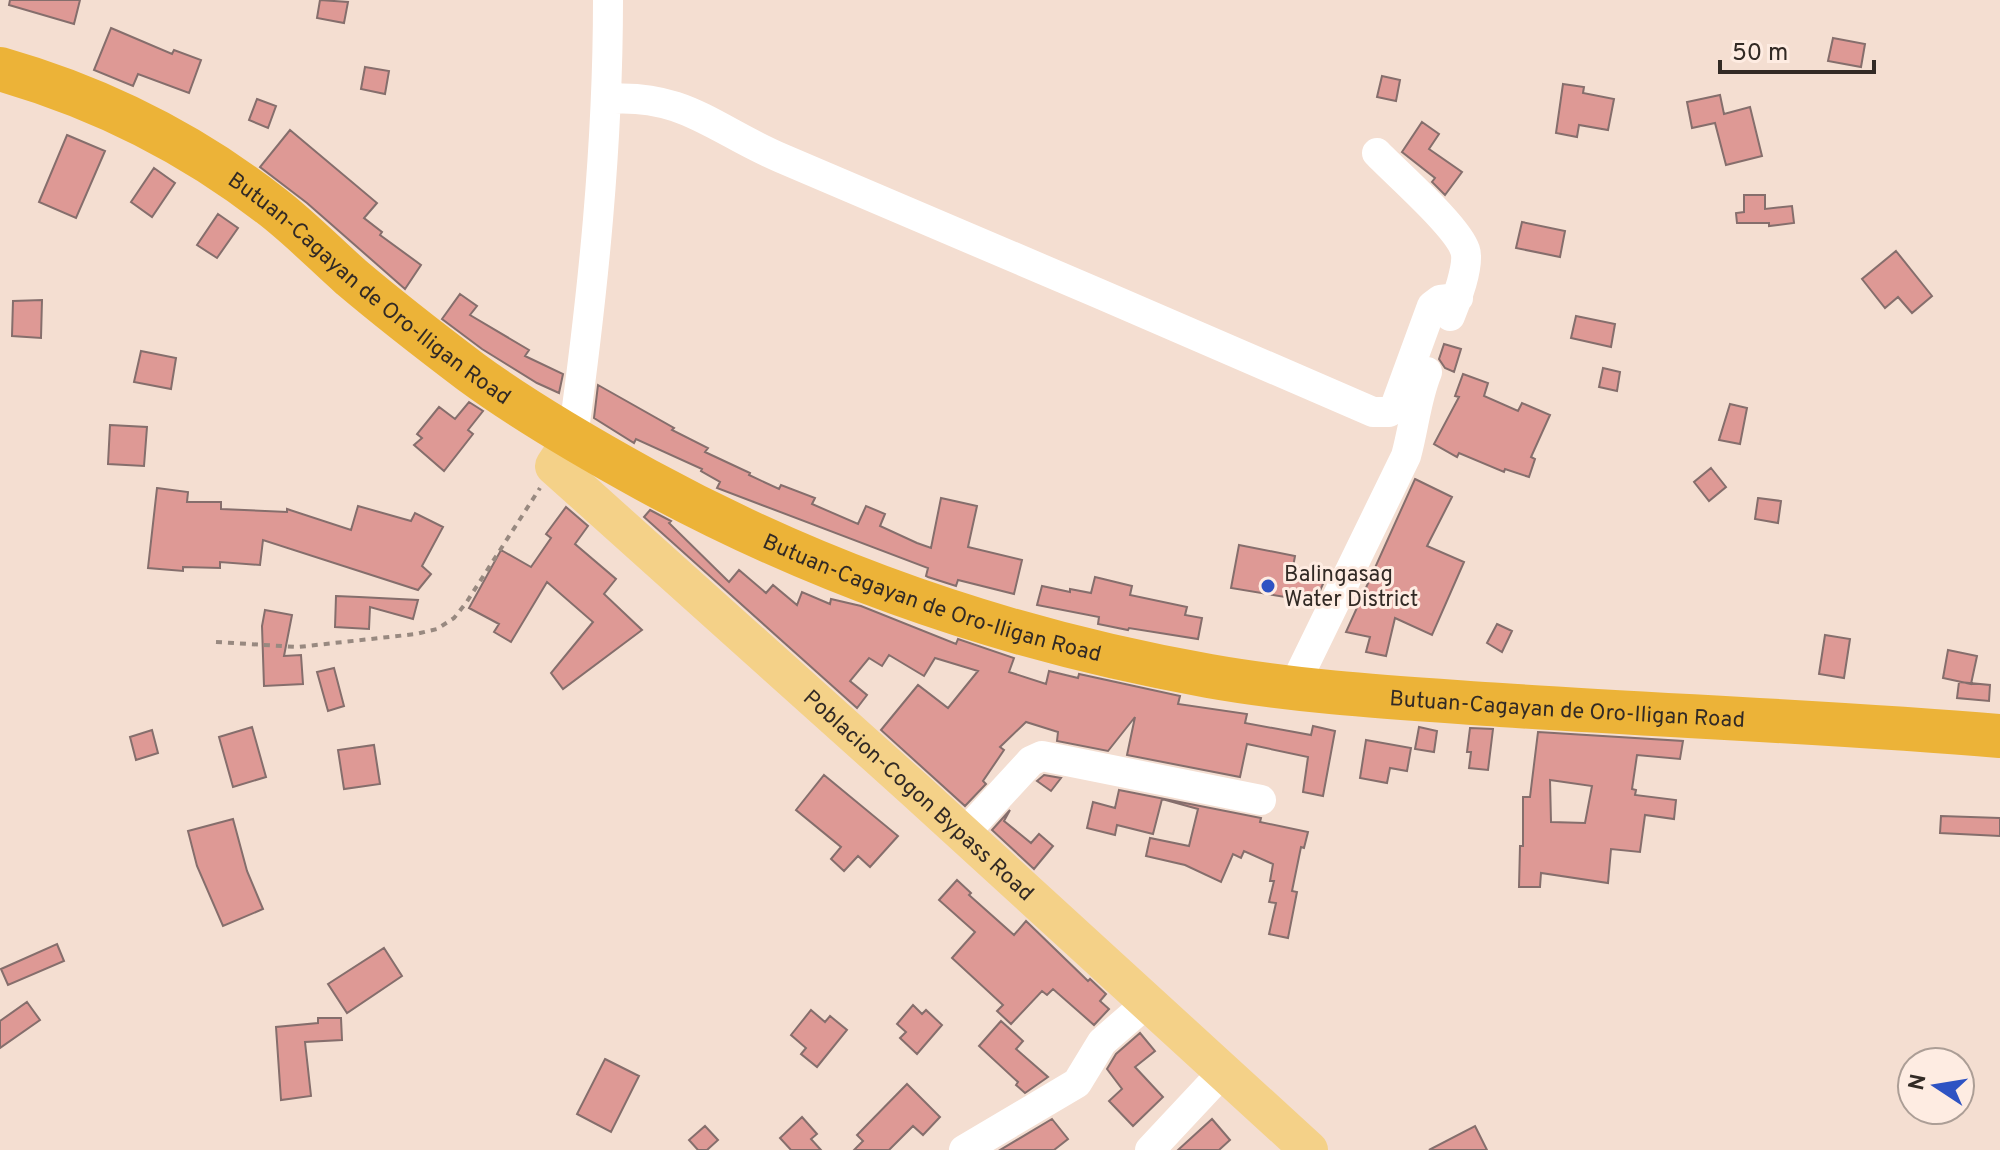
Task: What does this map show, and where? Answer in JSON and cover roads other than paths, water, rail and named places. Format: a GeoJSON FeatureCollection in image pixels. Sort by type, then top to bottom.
{"type":"FeatureCollection","features":[{"type":"Feature","properties":{"kind":"highway","name":"Butuan-Cagayan de Oro-Iligan Road"},"geometry":{"type":"LineString","coordinates":[[0,69],[69,91],[117,111],[202,157],[273,207],[350,276],[476,376],[563,451],[645,479],[825,566],[925,603],[1009,630],[1087,650],[1209,676],[1293,688],[2000,736]]}},
{"type":"Feature","properties":{"kind":"main road","name":"Poblacion-Cogon Bypass Road"},"geometry":{"type":"LineString","coordinates":[[563,451],[963,835],[1309,1150]]}},
{"type":"Feature","properties":{"kind":"street"},"geometry":{"type":"LineString","coordinates":[[563,451],[592,305],[607,99],[608,0]]}},
{"type":"Feature","properties":{"kind":"street"},"geometry":{"type":"LineString","coordinates":[[607,99],[635,96],[694,112],[782,158],[1008,252],[1373,412],[1389,412],[1395,407],[1432,306],[1440,300],[1458,298]]}},
{"type":"Feature","properties":{"kind":"street"},"geometry":{"type":"LineString","coordinates":[[1293,688],[1406,456],[1414,427],[1417,395],[1458,298],[1467,253],[1455,233],[1377,153]]}},
{"type":"Feature","properties":{"kind":"street"},"geometry":{"type":"LineString","coordinates":[[963,835],[1027,765],[1042,756],[1261,800]]}},
{"type":"Feature","properties":{"kind":"street"},"geometry":{"type":"LineString","coordinates":[[964,1150],[1077,1083],[1102,1042],[1147,1003]]}},
{"type":"Feature","properties":{"kind":"street"},"geometry":{"type":"LineString","coordinates":[[1150,1150],[1223,1072]]}},
{"type":"Feature","properties":{"kind":"place","name":"Balingasag Water District"},"geometry":{"type":"Point","coordinates":[1268,586]}}]}
